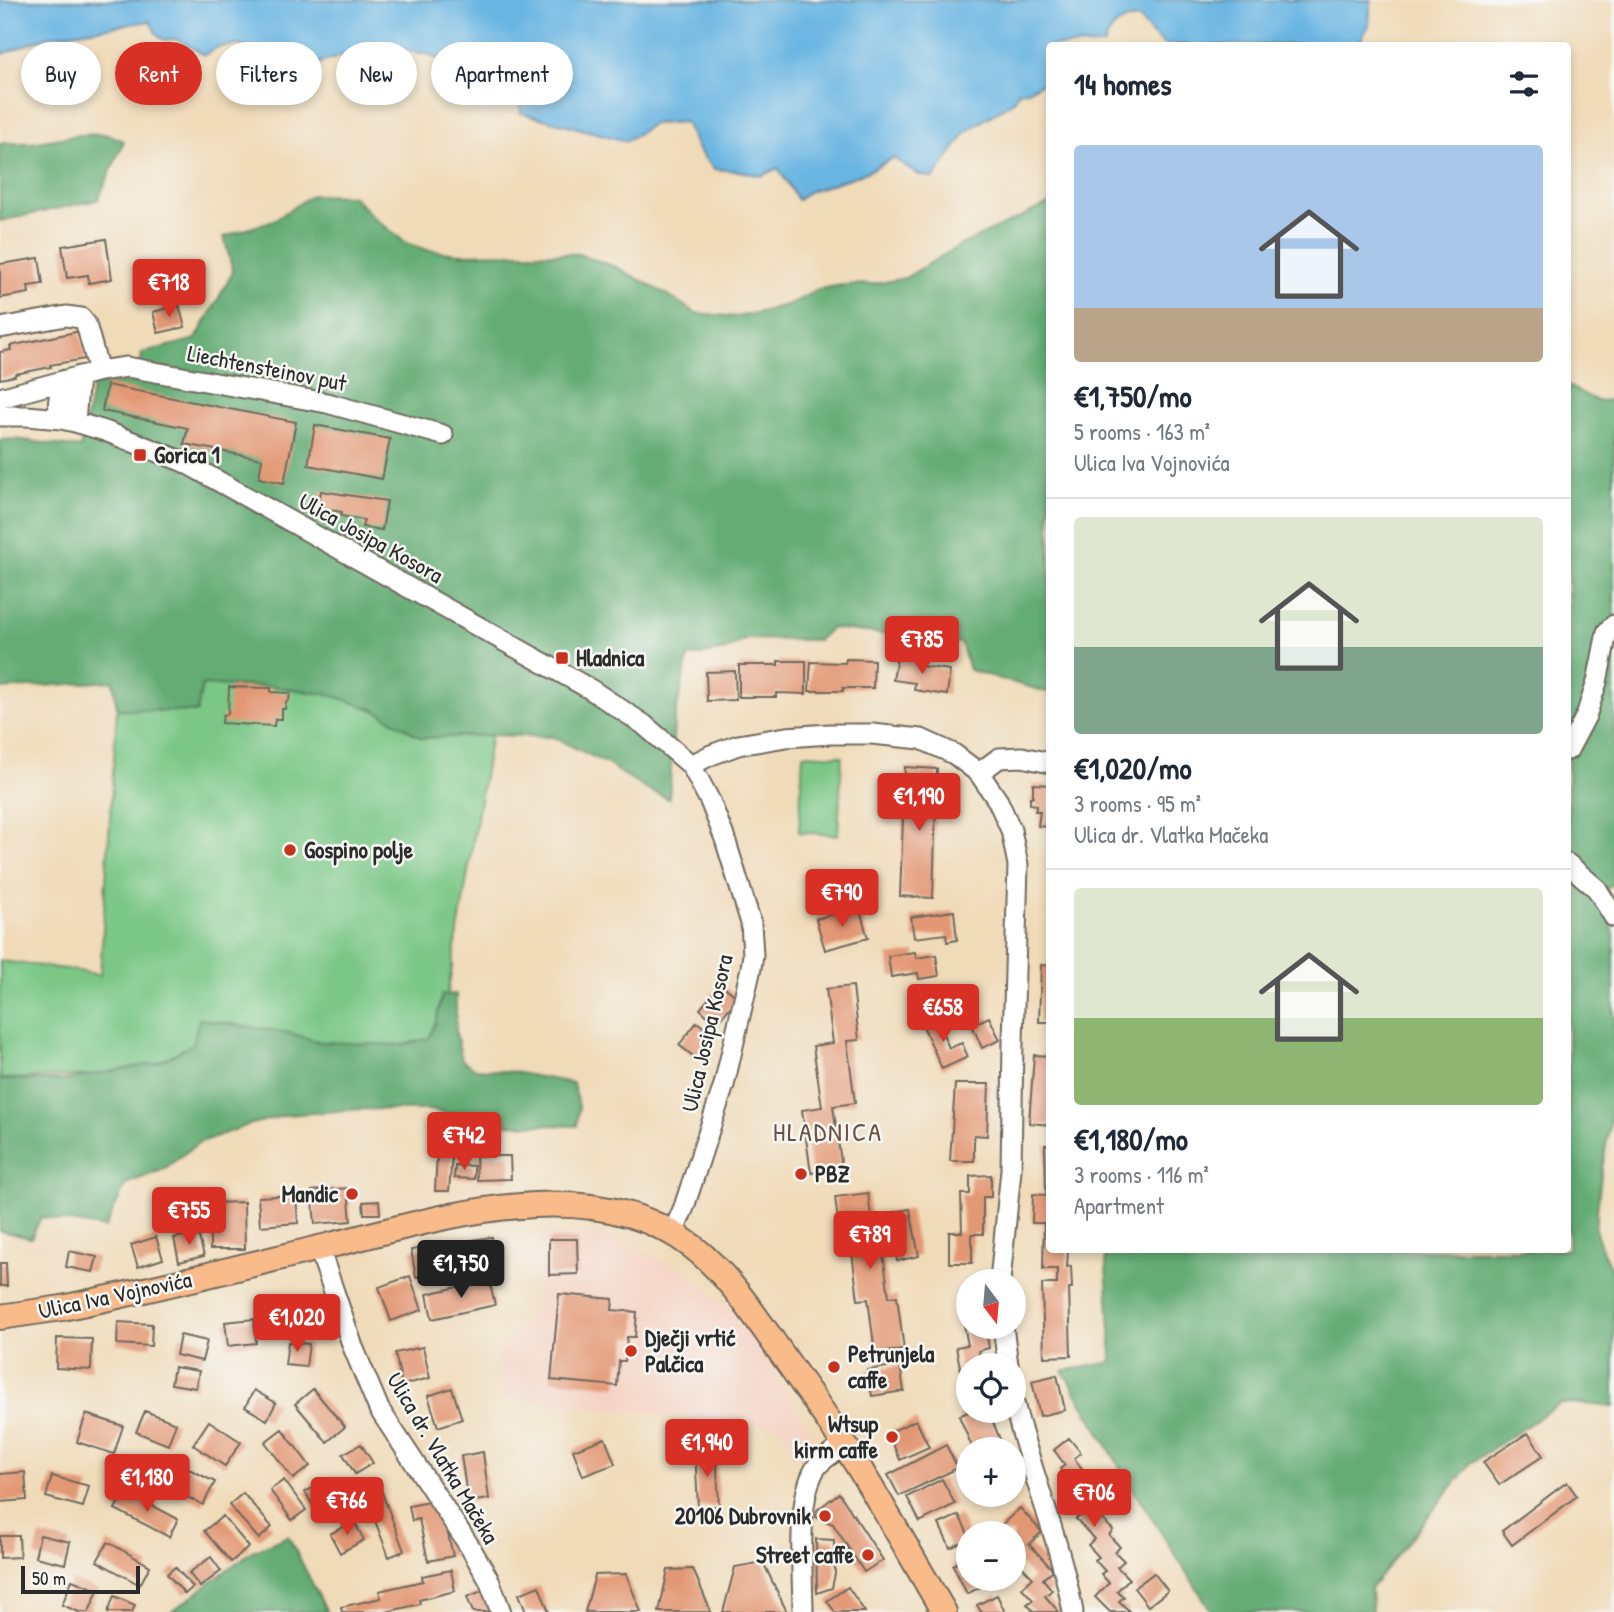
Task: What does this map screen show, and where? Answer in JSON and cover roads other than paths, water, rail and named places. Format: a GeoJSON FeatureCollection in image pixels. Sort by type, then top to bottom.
{"type":"FeatureCollection","features":[{"type":"Feature","properties":{"kind":"main road","name":"Ulica Iva Vojnovića"},"geometry":{"type":"LineString","coordinates":[[0,1317],[109,1298],[465,1213],[525,1205],[560,1205],[622,1213],[648,1221],[673,1233],[703,1256],[740,1295],[845,1445],[944,1612]]}},
{"type":"Feature","properties":{"kind":"street"},"geometry":{"type":"LineString","coordinates":[[0,328],[66,316],[80,318],[86,324],[99,371]]}},
{"type":"Feature","properties":{"kind":"street","name":"Liechtensteinov put"},"geometry":{"type":"LineString","coordinates":[[0,398],[99,371],[127,367],[327,403],[443,435]]}},
{"type":"Feature","properties":{"kind":"street"},"geometry":{"type":"LineString","coordinates":[[68,421],[72,378]]}},
{"type":"Feature","properties":{"kind":"street","name":"Ulica Josipa Kosora"},"geometry":{"type":"LineString","coordinates":[[0,416],[68,421],[105,431],[184,462],[590,689],[643,724],[691,765],[710,801],[733,861],[751,923],[753,956],[723,1084],[684,1207],[673,1233]]}},
{"type":"Feature","properties":{"kind":"street"},"geometry":{"type":"LineString","coordinates":[[1571,744],[1586,716],[1597,682],[1607,632],[1614,625]]}},
{"type":"Feature","properties":{"kind":"street"},"geometry":{"type":"LineString","coordinates":[[691,765],[738,745],[754,742],[830,734],[872,734],[921,739],[954,754],[979,773],[998,801],[1011,830],[1018,865],[1011,1170],[1001,1269]]}},
{"type":"Feature","properties":{"kind":"street"},"geometry":{"type":"LineString","coordinates":[[979,773],[999,758],[1022,757],[1046,762]]}},
{"type":"Feature","properties":{"kind":"street"},"geometry":{"type":"LineString","coordinates":[[1571,867],[1597,889],[1614,917]]}},
{"type":"Feature","properties":{"kind":"street","name":"Ulica dr. Vlatka Mačeka"},"geometry":{"type":"LineString","coordinates":[[319,1248],[353,1347],[379,1409],[470,1547],[489,1580],[501,1612]]}},
{"type":"Feature","properties":{"kind":"street"},"geometry":{"type":"LineString","coordinates":[[1019,1423],[1068,1585],[1073,1612]]}},
{"type":"Feature","properties":{"kind":"street"},"geometry":{"type":"LineString","coordinates":[[803,1612],[803,1510],[807,1484],[819,1464],[845,1445]]}},
{"type":"Feature","properties":{"kind":"water"},"geometry":{"type":"Polygon","coordinates":[[[0,0],[1371,0],[1369,25],[1360,42],[1161,42],[1139,18],[1116,25],[1105,42],[1046,42],[1046,81],[1029,90],[1018,92],[1015,100],[967,131],[934,178],[919,175],[893,158],[867,172],[808,192],[798,200],[778,168],[761,176],[714,169],[698,150],[685,122],[653,124],[626,141],[521,113],[520,105],[573,105],[573,42],[431,42],[431,55],[417,52],[417,42],[336,42],[336,58],[322,63],[322,42],[216,42],[216,48],[204,55],[202,42],[164,40],[156,33],[150,21],[46,37],[33,42],[21,42],[21,47],[0,55],[0,0]]]}},
{"type":"Feature","properties":{"kind":"place","name":"Gorica 1"},"geometry":{"type":"Point","coordinates":[140,455]}},
{"type":"Feature","properties":{"kind":"place","name":"Hladnica"},"geometry":{"type":"Point","coordinates":[562,658]}},
{"type":"Feature","properties":{"kind":"place","name":"Gospino polje"},"geometry":{"type":"Point","coordinates":[290,850]}},
{"type":"Feature","properties":{"kind":"place","name":"PBZ"},"geometry":{"type":"Point","coordinates":[801,1174]}},
{"type":"Feature","properties":{"kind":"place","name":"Mandic"},"geometry":{"type":"Point","coordinates":[352,1194]}},
{"type":"Feature","properties":{"kind":"place","name":"Dječji vrtić Palčica"},"geometry":{"type":"Point","coordinates":[631,1351]}},
{"type":"Feature","properties":{"kind":"place","name":"Petrunjela caffe"},"geometry":{"type":"Point","coordinates":[834,1367]}},
{"type":"Feature","properties":{"kind":"place","name":"Wtsup kirm caffe"},"geometry":{"type":"Point","coordinates":[892,1437]}},
{"type":"Feature","properties":{"kind":"place","name":"20106 Dubrovnik"},"geometry":{"type":"Point","coordinates":[825,1516]}},
{"type":"Feature","properties":{"kind":"place","name":"Street caffe"},"geometry":{"type":"Point","coordinates":[868,1555]}},
{"type":"Feature","properties":{"kind":"district","name":"HLADNICA"},"geometry":{"type":"Point","coordinates":[828,1132]}}]}
